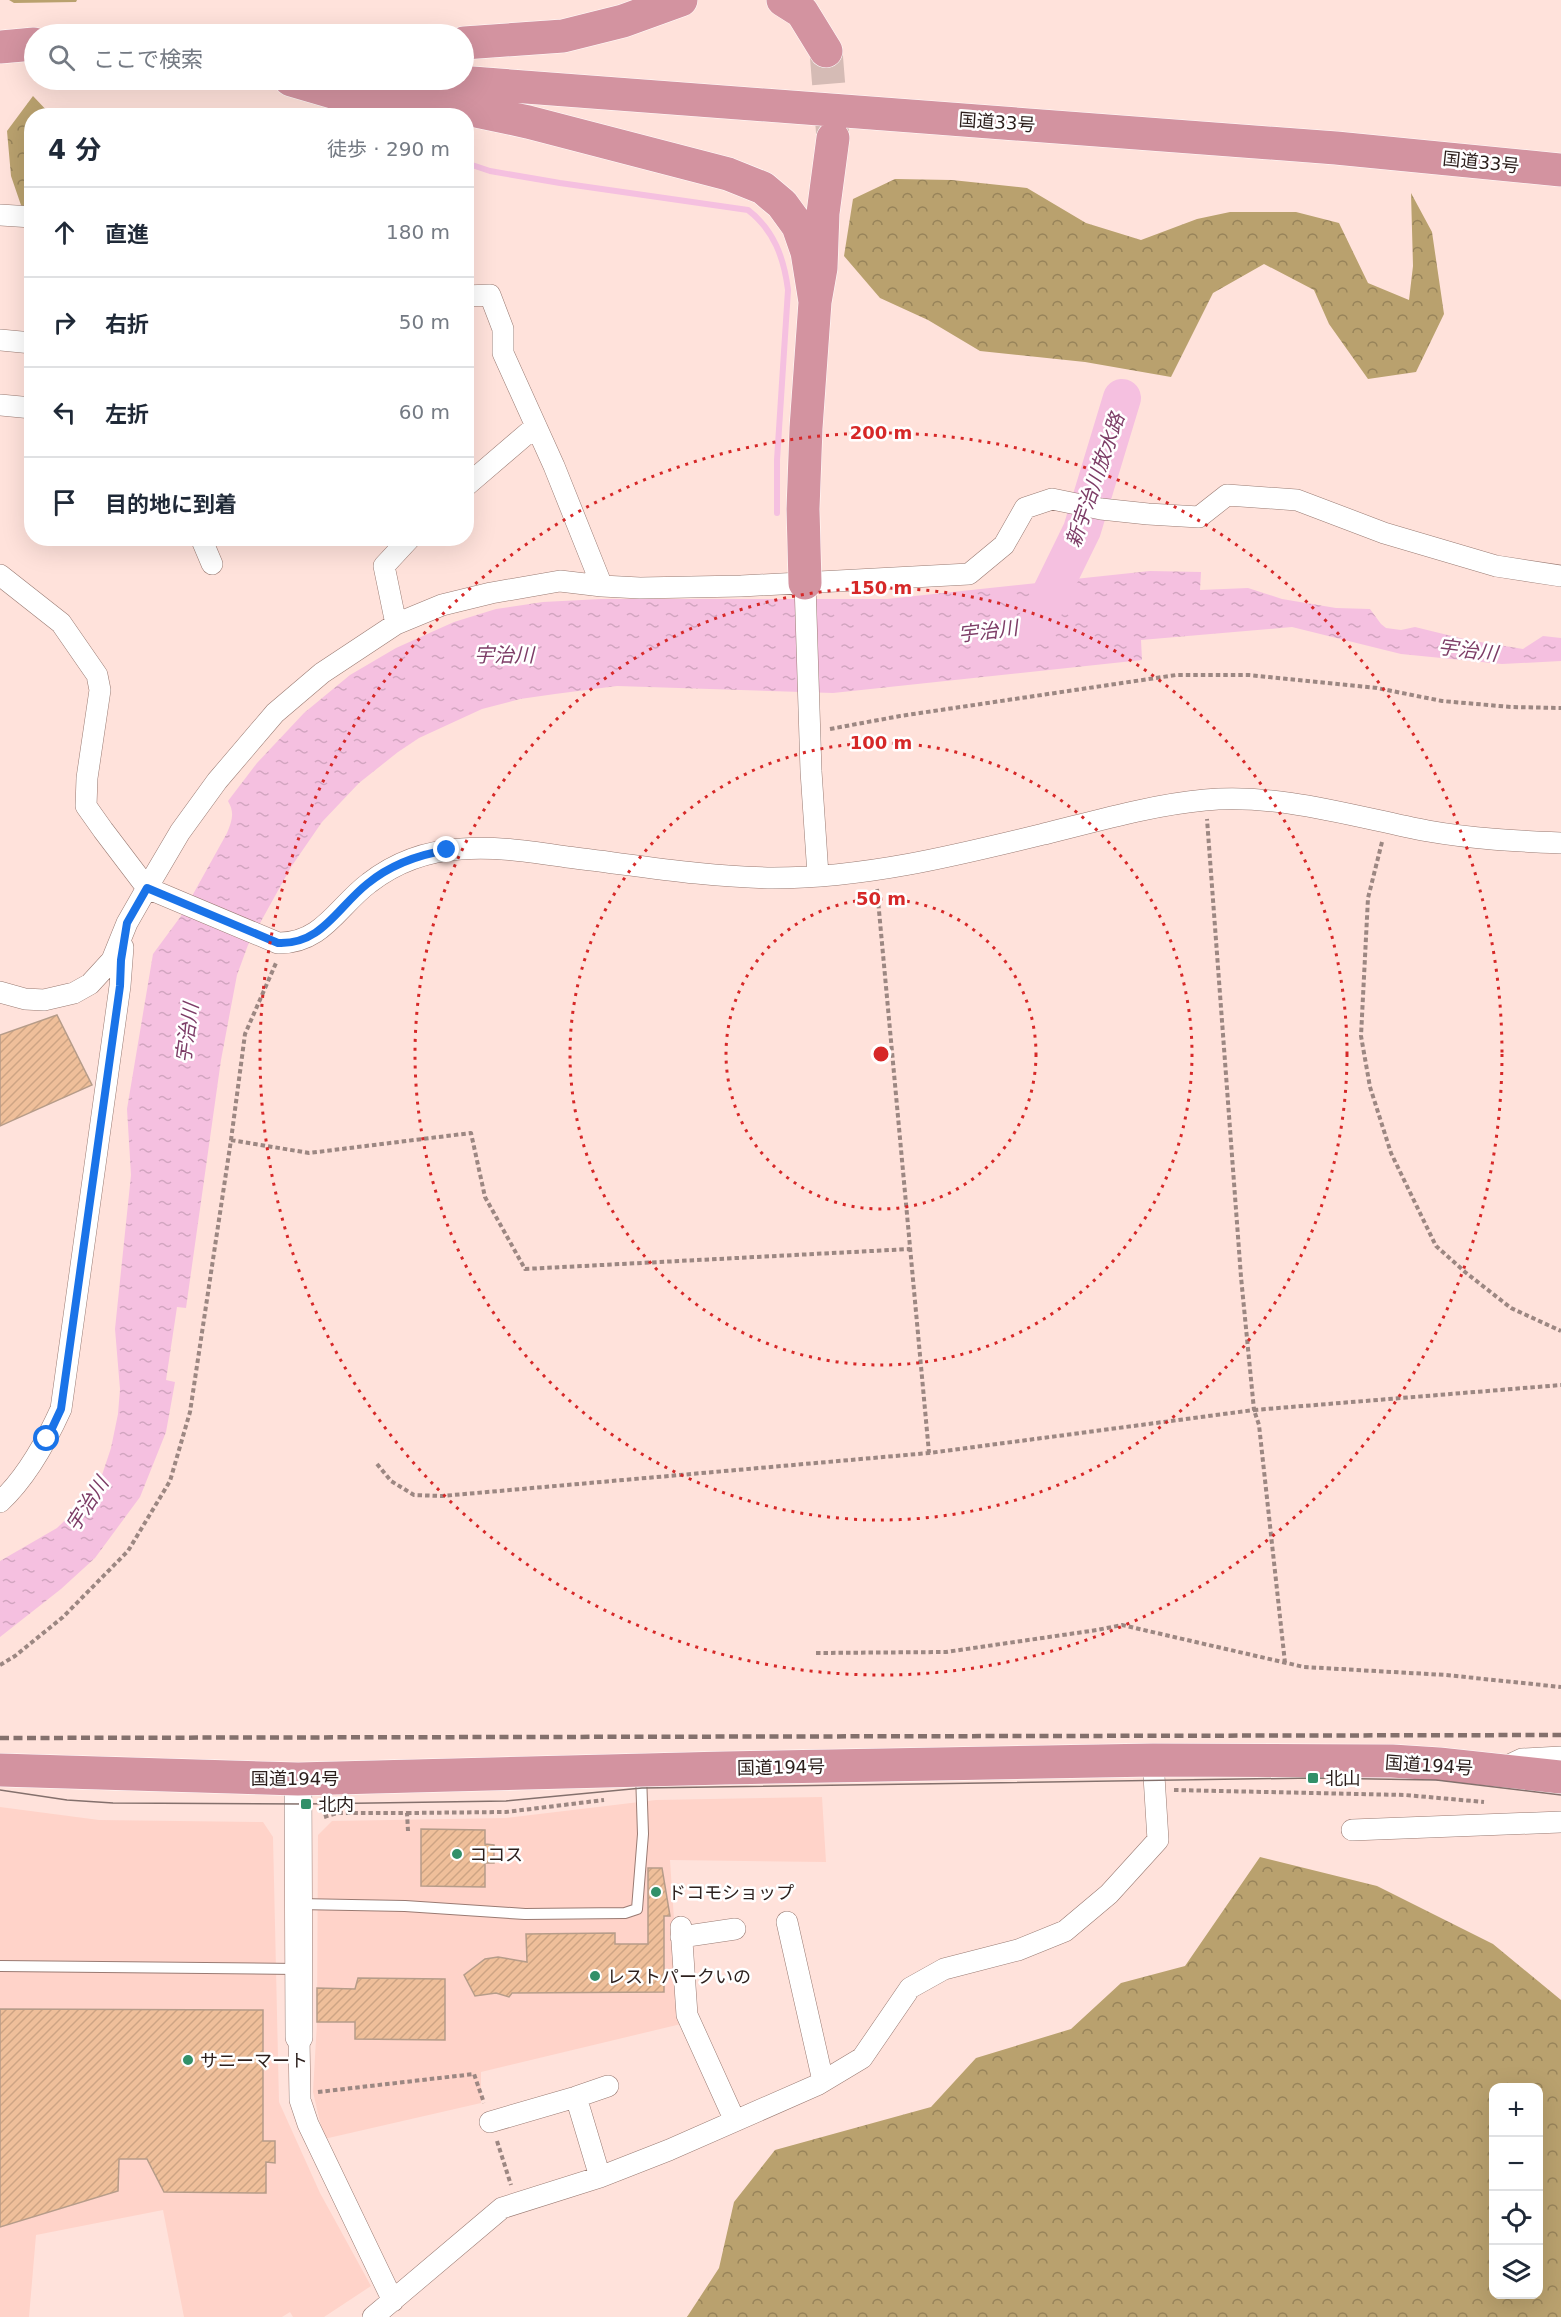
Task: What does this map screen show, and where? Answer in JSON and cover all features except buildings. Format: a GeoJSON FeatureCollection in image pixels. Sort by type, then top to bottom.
{"type":"FeatureCollection","features":[{"type":"Feature","properties":{"kind":"highway"},"geometry":{"type":"LineString","coordinates":[[474,42],[563,36],[623,21],[681,0]]}},
{"type":"Feature","properties":{"kind":"highway"},"geometry":{"type":"LineString","coordinates":[[783,0],[802,12],[826,51]]}},
{"type":"Feature","properties":{"kind":"highway"},"geometry":{"type":"LineString","coordinates":[[0,47],[24,45]]}},
{"type":"Feature","properties":{"kind":"highway"},"geometry":{"type":"LineString","coordinates":[[0,53],[24,54]]}},
{"type":"Feature","properties":{"kind":"highway","name":"国道33号"},"geometry":{"type":"LineString","coordinates":[[474,83],[1336,148],[1561,170]]}},
{"type":"Feature","properties":{"kind":"highway"},"geometry":{"type":"LineString","coordinates":[[325,90],[339,94],[462,108]]}},
{"type":"Feature","properties":{"kind":"highway"},"geometry":{"type":"LineString","coordinates":[[474,111],[528,122],[716,171],[763,188],[782,204],[798,226],[807,252],[814,302]]}},
{"type":"Feature","properties":{"kind":"highway"},"geometry":{"type":"LineString","coordinates":[[806,583],[803,509],[805,451],[814,302],[821,268],[823,213],[832,138]]}},
{"type":"Feature","properties":{"kind":"highway","name":"国道194号"},"geometry":{"type":"LineString","coordinates":[[0,1770],[298,1779],[642,1783],[1154,1775],[1392,1761],[1561,1777]]}},
{"type":"Feature","properties":{"kind":"street"},"geometry":{"type":"LineString","coordinates":[[0,215],[24,216]]}},
{"type":"Feature","properties":{"kind":"street"},"geometry":{"type":"LineString","coordinates":[[474,296],[490,295],[503,329],[503,353],[536,426],[602,586]]}},
{"type":"Feature","properties":{"kind":"street"},"geometry":{"type":"LineString","coordinates":[[0,340],[24,342]]}},
{"type":"Feature","properties":{"kind":"street"},"geometry":{"type":"LineString","coordinates":[[0,405],[24,407]]}},
{"type":"Feature","properties":{"kind":"street"},"geometry":{"type":"LineString","coordinates":[[474,479],[536,426]]}},
{"type":"Feature","properties":{"kind":"street"},"geometry":{"type":"LineString","coordinates":[[0,992],[25,999],[44,1000],[74,993],[90,984],[112,960],[127,923],[155,892],[180,832],[217,781],[275,714],[322,673],[396,624],[442,605],[491,593],[560,581],[602,586],[731,586],[969,574],[1004,545],[1025,508],[1052,499],[1101,509],[1199,517],[1227,495],[1297,500],[1384,533],[1496,566],[1561,576]]}},
{"type":"Feature","properties":{"kind":"street"},"geometry":{"type":"LineString","coordinates":[[204,546],[212,564]]}},
{"type":"Feature","properties":{"kind":"street"},"geometry":{"type":"LineString","coordinates":[[396,624],[384,566],[403,546]]}},
{"type":"Feature","properties":{"kind":"street"},"geometry":{"type":"LineString","coordinates":[[0,575],[61,623],[97,675],[100,690],[87,778],[86,806],[155,892],[281,943],[317,933],[366,885],[389,869],[417,856],[447,850],[482,848],[513,850],[685,872],[773,878],[926,862],[1120,815],[1205,800],[1256,799],[1466,837],[1561,843]]}},
{"type":"Feature","properties":{"kind":"street"},"geometry":{"type":"LineString","coordinates":[[806,583],[818,875]]}},
{"type":"Feature","properties":{"kind":"street"},"geometry":{"type":"LineString","coordinates":[[0,1502],[12,1491],[41,1448],[61,1409],[127,923]]}},
{"type":"Feature","properties":{"kind":"street"},"geometry":{"type":"LineString","coordinates":[[1498,1770],[1522,1759],[1561,1757]]}},
{"type":"Feature","properties":{"kind":"street"},"geometry":{"type":"LineString","coordinates":[[373,2317],[502,2208],[600,2177],[735,2121],[823,2081],[862,2058],[910,1988],[944,1969],[1018,1950],[1065,1931],[1109,1894],[1158,1840],[1154,1775]]}},
{"type":"Feature","properties":{"kind":"street"},"geometry":{"type":"LineString","coordinates":[[298,1779],[300,2094],[308,2124],[393,2301]]}},
{"type":"Feature","properties":{"kind":"street"},"geometry":{"type":"LineString","coordinates":[[1352,1830],[1561,1822]]}},
{"type":"Feature","properties":{"kind":"street"},"geometry":{"type":"LineString","coordinates":[[787,1922],[823,2081]]}},
{"type":"Feature","properties":{"kind":"street"},"geometry":{"type":"LineString","coordinates":[[735,1929],[681,1932],[687,2015],[735,2121]]}},
{"type":"Feature","properties":{"kind":"street"},"geometry":{"type":"LineString","coordinates":[[490,2122],[608,2086]]}},
{"type":"Feature","properties":{"kind":"street"},"geometry":{"type":"LineString","coordinates":[[576,2097],[600,2177]]}},
{"type":"Feature","properties":{"kind":"lane"},"geometry":{"type":"LineString","coordinates":[[298,1904],[405,1906],[525,1914],[626,1913],[637,1909],[643,1834],[642,1783]]}},
{"type":"Feature","properties":{"kind":"lane"},"geometry":{"type":"LineString","coordinates":[[0,1966],[299,1969]]}},
{"type":"Feature","properties":{"kind":"path"},"geometry":{"type":"LineString","coordinates":[[811,725],[900,716],[1176,675],[1249,675],[1377,688],[1442,701],[1511,707],[1561,708]]}},
{"type":"Feature","properties":{"kind":"path"},"geometry":{"type":"LineString","coordinates":[[1205,800],[1241,1277],[1254,1410],[1259,1425],[1285,1663]]}},
{"type":"Feature","properties":{"kind":"path"},"geometry":{"type":"LineString","coordinates":[[1386,823],[1368,898],[1361,1036],[1370,1087],[1391,1153],[1436,1246],[1511,1308],[1561,1331]]}},
{"type":"Feature","properties":{"kind":"path"},"geometry":{"type":"LineString","coordinates":[[875,869],[929,1453]]}},
{"type":"Feature","properties":{"kind":"path"},"geometry":{"type":"LineString","coordinates":[[0,1665],[15,1656],[63,1617],[128,1551],[170,1481],[190,1412],[245,1034],[281,943]]}},
{"type":"Feature","properties":{"kind":"path"},"geometry":{"type":"LineString","coordinates":[[231,1140],[309,1153],[471,1132],[485,1197],[525,1269],[910,1249]]}},
{"type":"Feature","properties":{"kind":"path"},"geometry":{"type":"LineString","coordinates":[[377,1464],[392,1480],[414,1495],[442,1496],[929,1453],[1254,1410],[1561,1384]]}},
{"type":"Feature","properties":{"kind":"path"},"geometry":{"type":"LineString","coordinates":[[816,1653],[946,1652],[1122,1625],[1304,1667],[1446,1675],[1561,1687]]}},
{"type":"Feature","properties":{"kind":"path"},"geometry":{"type":"LineString","coordinates":[[1154,1775],[1488,1803]]}},
{"type":"Feature","properties":{"kind":"path"},"geometry":{"type":"LineString","coordinates":[[324,1817],[337,1813],[506,1812],[642,1783]]}},
{"type":"Feature","properties":{"kind":"path"},"geometry":{"type":"LineString","coordinates":[[407,1813],[408,1831]]}},
{"type":"Feature","properties":{"kind":"path"},"geometry":{"type":"LineString","coordinates":[[300,2094],[474,2074],[517,2202]]}},
{"type":"Feature","properties":{"kind":"shaded area"},"geometry":{"type":"Polygon","coordinates":[[[822,1797],[826,1862],[670,1860],[681,2024],[481,2072],[481,2103],[324,2139],[313,2092],[317,2022],[318,1835],[332,1821],[506,1818],[656,1800],[822,1797]]]}},
{"type":"Feature","properties":{"kind":"shaded area"},"geometry":{"type":"Polygon","coordinates":[[[0,1807],[99,1820],[263,1822],[273,1837],[279,2102],[320,2193],[371,2286],[324,2317],[293,2317],[290,2312],[282,2317],[184,2317],[163,2210],[36,2235],[29,2317],[0,2317],[0,1807]]]}},
{"type":"Feature","properties":{"kind":"green space"},"geometry":{"type":"Polygon","coordinates":[[[9,0],[77,0],[76,2],[14,3],[9,0]]]}},
{"type":"Feature","properties":{"kind":"green space"},"geometry":{"type":"Polygon","coordinates":[[[33,96],[44,108],[24,108],[33,96]]]}},
{"type":"Feature","properties":{"kind":"green space"},"geometry":{"type":"Polygon","coordinates":[[[24,108],[24,211],[11,176],[7,131],[24,108]]]}},
{"type":"Feature","properties":{"kind":"green space"},"geometry":{"type":"Polygon","coordinates":[[[895,179],[952,180],[1027,188],[1086,223],[1141,240],[1197,219],[1230,212],[1296,212],[1339,223],[1368,283],[1409,300],[1413,266],[1411,193],[1432,232],[1444,314],[1416,372],[1368,379],[1329,324],[1314,290],[1264,264],[1213,293],[1171,377],[1085,362],[980,351],[928,320],[880,298],[844,256],[853,199],[895,179]]]}},
{"type":"Feature","properties":{"kind":"green space"},"geometry":{"type":"Polygon","coordinates":[[[1260,1857],[1377,1886],[1493,1944],[1561,2000],[1561,2317],[687,2317],[719,2268],[734,2202],[775,2150],[931,2107],[976,2058],[1071,2029],[1121,1983],[1185,1966],[1260,1857]]]}},
{"type":"Feature","properties":{"kind":"water","name":"宇治川"},"geometry":{"type":"Polygon","coordinates":[[[1150,571],[1201,572],[1200,590],[1248,588],[1282,599],[1336,608],[1370,609],[1386,628],[1401,630],[1415,627],[1468,640],[1523,649],[1543,636],[1561,638],[1561,661],[1502,664],[1401,654],[1292,627],[1141,640],[1142,660],[833,693],[617,686],[520,699],[482,709],[419,738],[359,783],[322,822],[291,867],[248,945],[237,975],[221,1060],[186,1308],[177,1307],[166,1380],[175,1382],[166,1432],[140,1497],[95,1558],[61,1589],[0,1637],[0,1561],[57,1528],[89,1497],[102,1475],[111,1448],[120,1389],[115,1329],[131,1175],[127,1109],[153,954],[181,916],[227,833],[232,817],[228,801],[257,763],[304,713],[350,675],[396,648],[454,622],[496,609],[543,602],[601,599],[887,599],[1150,571]]]}},
{"type":"Feature","properties":{"kind":"waterway"},"geometry":{"type":"LineString","coordinates":[[474,166],[490,171],[560,183],[748,210],[765,226],[784,267],[788,290],[777,460],[777,513]]}},
{"type":"Feature","properties":{"kind":"waterway","name":"新宇治川放水路"},"geometry":{"type":"LineString","coordinates":[[1035,626],[1082,530],[1122,398]]}},
{"type":"Feature","properties":{"kind":"tunnel"},"geometry":{"type":"LineString","coordinates":[[826,51],[833,138]]}},
{"type":"Feature","properties":{"kind":"tram line"},"geometry":{"type":"LineString","coordinates":[[0,1790],[67,1800],[113,1803],[306,1804],[506,1801],[642,1788],[1313,1778],[1436,1780],[1561,1795]]}},
{"type":"Feature","properties":{"kind":"railway"},"geometry":{"type":"LineString","coordinates":[[0,1738],[1561,1735]]}},
{"type":"Feature","properties":{"kind":"place","name":"北山"},"geometry":{"type":"Point","coordinates":[1313,1778]}},
{"type":"Feature","properties":{"kind":"place","name":"北内"},"geometry":{"type":"Point","coordinates":[306,1804]}},
{"type":"Feature","properties":{"kind":"place","name":"ココス"},"geometry":{"type":"Point","coordinates":[457,1854]}},
{"type":"Feature","properties":{"kind":"place","name":"ドコモショップ"},"geometry":{"type":"Point","coordinates":[656,1892]}},
{"type":"Feature","properties":{"kind":"place","name":"レストパークいの"},"geometry":{"type":"Point","coordinates":[595,1976]}},
{"type":"Feature","properties":{"kind":"place","name":"サニーマート"},"geometry":{"type":"Point","coordinates":[188,2060]}},
{"type":"Feature","properties":{"kind":"route"},"geometry":{"type":"LineString","coordinates":[[47,1439],[61,1409],[127,923],[147,888],[278,943],[285,943],[317,933],[366,885],[389,869],[417,856],[447,850]]}}]}
